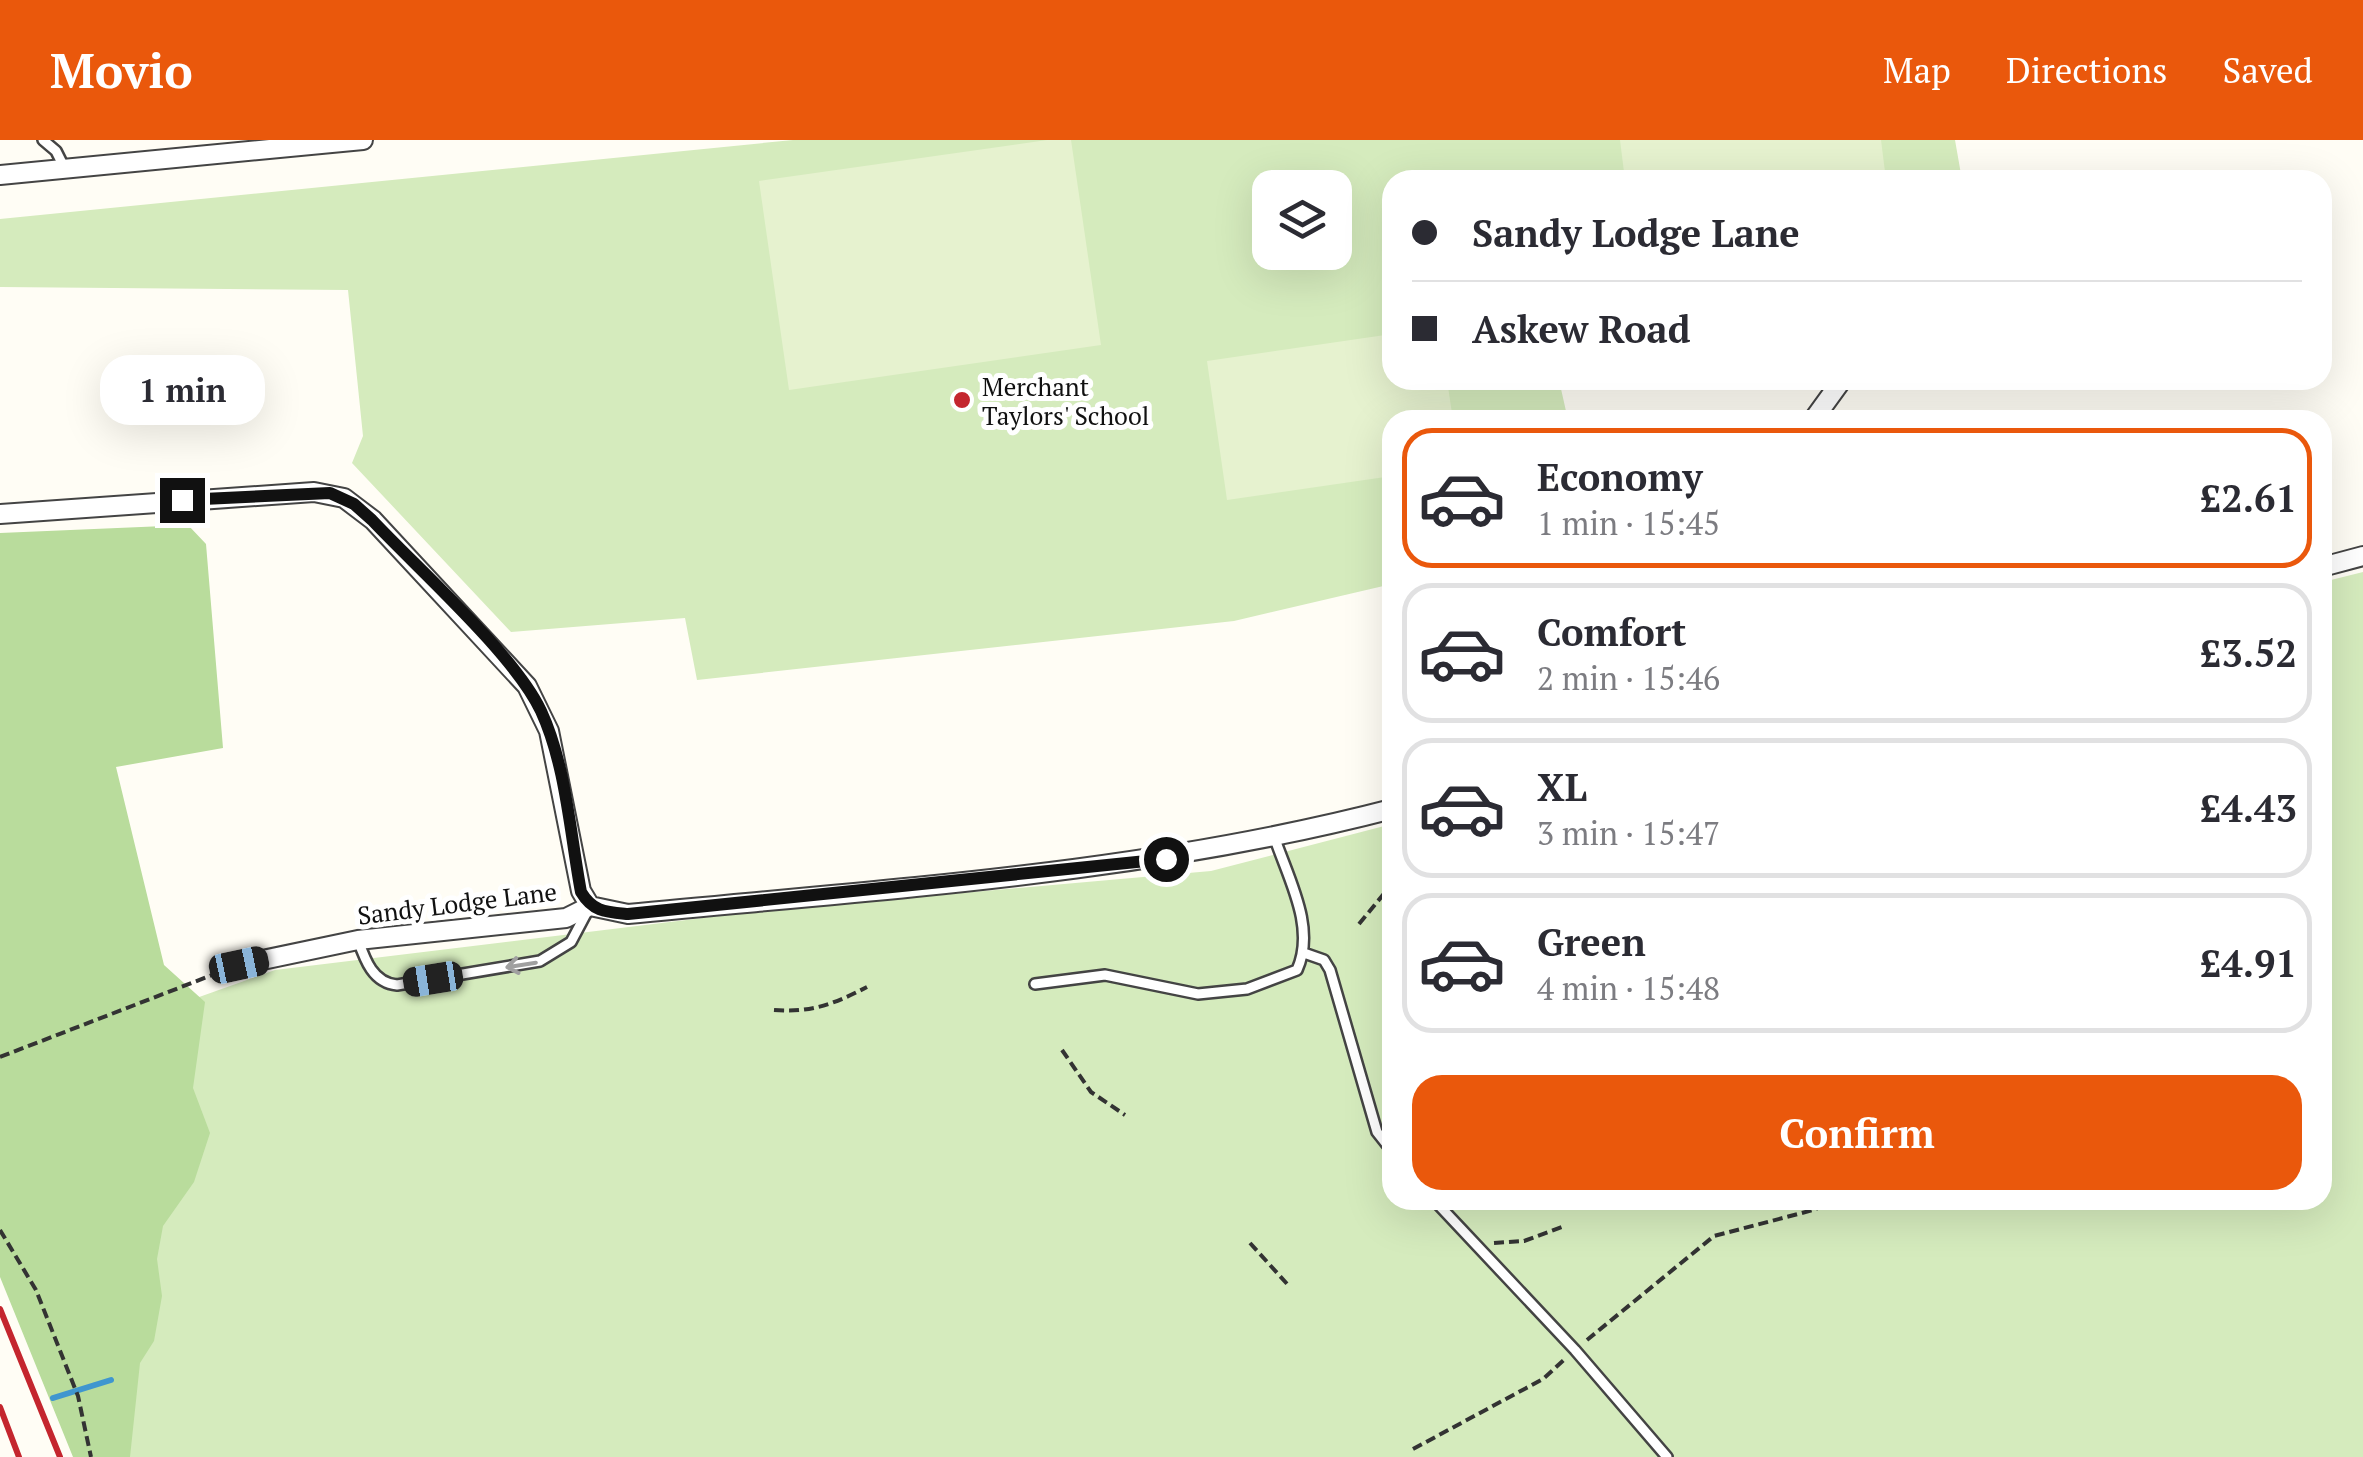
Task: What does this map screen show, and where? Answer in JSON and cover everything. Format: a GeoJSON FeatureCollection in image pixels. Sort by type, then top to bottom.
{"type":"FeatureCollection","features":[{"type":"Feature","properties":{"kind":"street"},"geometry":{"type":"LineString","coordinates":[[0,175],[362,140]]}},
{"type":"Feature","properties":{"kind":"street"},"geometry":{"type":"LineString","coordinates":[[0,514],[303,492],[330,493],[354,504],[513,670],[540,708],[555,756],[581,892],[590,906]]}},
{"type":"Feature","properties":{"kind":"street"},"geometry":{"type":"LineString","coordinates":[[2332,564],[2363,556]]}},
{"type":"Feature","properties":{"kind":"street","name":"Sandy Lodge Lane"},"geometry":{"type":"LineString","coordinates":[[235,966],[358,940],[566,918],[590,906],[602,912],[648,912],[1130,864],[1275,840],[1382,812]]}},
{"type":"Feature","properties":{"kind":"lane"},"geometry":{"type":"LineString","coordinates":[[43,140],[56,151],[65,169]]}},
{"type":"Feature","properties":{"kind":"lane"},"geometry":{"type":"LineString","coordinates":[[1035,984],[1105,975],[1157,988],[1217,993],[1247,989],[1297,970],[1304,953],[1304,923],[1275,840]]}},
{"type":"Feature","properties":{"kind":"lane"},"geometry":{"type":"LineString","coordinates":[[358,940],[365,960],[379,979],[397,985],[540,962],[572,942],[590,906]]}},
{"type":"Feature","properties":{"kind":"lane"},"geometry":{"type":"LineString","coordinates":[[1304,953],[1324,960],[1330,970],[1382,1138]]}},
{"type":"Feature","properties":{"kind":"lane"},"geometry":{"type":"LineString","coordinates":[[1443,1210],[1575,1350],[1668,1457]]}},
{"type":"Feature","properties":{"kind":"path"},"geometry":{"type":"LineString","coordinates":[[1359,924],[1382,896]]}},
{"type":"Feature","properties":{"kind":"path"},"geometry":{"type":"LineString","coordinates":[[0,1056],[235,966]]}},
{"type":"Feature","properties":{"kind":"path"},"geometry":{"type":"LineString","coordinates":[[774,1010],[802,1013],[828,1006],[866,987]]}},
{"type":"Feature","properties":{"kind":"path"},"geometry":{"type":"LineString","coordinates":[[1062,1050],[1092,1092],[1125,1115]]}},
{"type":"Feature","properties":{"kind":"path"},"geometry":{"type":"LineString","coordinates":[[1413,1449],[1543,1379],[1714,1236],[1813,1210]]}},
{"type":"Feature","properties":{"kind":"path"},"geometry":{"type":"LineString","coordinates":[[1470,1238],[1512,1244],[1562,1227]]}},
{"type":"Feature","properties":{"kind":"path"},"geometry":{"type":"LineString","coordinates":[[0,1230],[36,1290],[78,1396],[91,1457]]}},
{"type":"Feature","properties":{"kind":"path"},"geometry":{"type":"LineString","coordinates":[[1250,1243],[1289,1286]]}},
{"type":"Feature","properties":{"kind":"green space","name":"Merchant Taylors' School"},"geometry":{"type":"Polygon","coordinates":[[[793,140],[1955,140],[1960,170],[1382,170],[1382,390],[1561,390],[1566,410],[1382,410],[1382,586],[1234,621],[697,680],[685,618],[511,632],[352,463],[363,436],[348,290],[0,287],[0,219],[793,140]]]}},
{"type":"Feature","properties":{"kind":"green space"},"geometry":{"type":"Polygon","coordinates":[[[1047,140],[1071,140],[1101,345],[789,390],[759,181],[1047,140]]]}},
{"type":"Feature","properties":{"kind":"green space"},"geometry":{"type":"Polygon","coordinates":[[[1620,140],[1881,140],[1885,170],[1624,170],[1620,140]]]}},
{"type":"Feature","properties":{"kind":"green space"},"geometry":{"type":"Polygon","coordinates":[[[1382,335],[1382,390],[1448,390],[1452,410],[1382,410],[1382,477],[1227,500],[1207,361],[1382,335]]]}},
{"type":"Feature","properties":{"kind":"green space"},"geometry":{"type":"Polygon","coordinates":[[[188,525],[206,544],[223,748],[116,767],[164,965],[205,1002],[193,1088],[210,1133],[194,1182],[163,1226],[157,1259],[162,1296],[154,1341],[140,1363],[130,1457],[73,1457],[0,1277],[0,533],[188,525]]]}},
{"type":"Feature","properties":{"kind":"green space"},"geometry":{"type":"Polygon","coordinates":[[[2363,572],[2363,1457],[111,1457],[0,1068],[275,970],[760,911],[1211,871],[1382,827],[1382,1210],[2332,1210],[2332,580],[2363,572]]]}},
{"type":"Feature","properties":{"kind":"waterway"},"geometry":{"type":"LineString","coordinates":[[53,1398],[111,1380]]}},
{"type":"Feature","properties":{"kind":"railway"},"geometry":{"type":"LineString","coordinates":[[0,1309],[60,1457]]}},
{"type":"Feature","properties":{"kind":"railway"},"geometry":{"type":"LineString","coordinates":[[0,1407],[19,1457]]}},
{"type":"Feature","properties":{"kind":"place","name":"Merchant Taylors' School"},"geometry":{"type":"Point","coordinates":[962,400]}},
{"type":"Feature","properties":{"kind":"route"},"geometry":{"type":"LineString","coordinates":[[182,500],[330,493],[354,504],[372,520],[513,670],[540,708],[555,756],[581,892],[590,906],[602,912],[628,914],[1166,859]]}}]}
